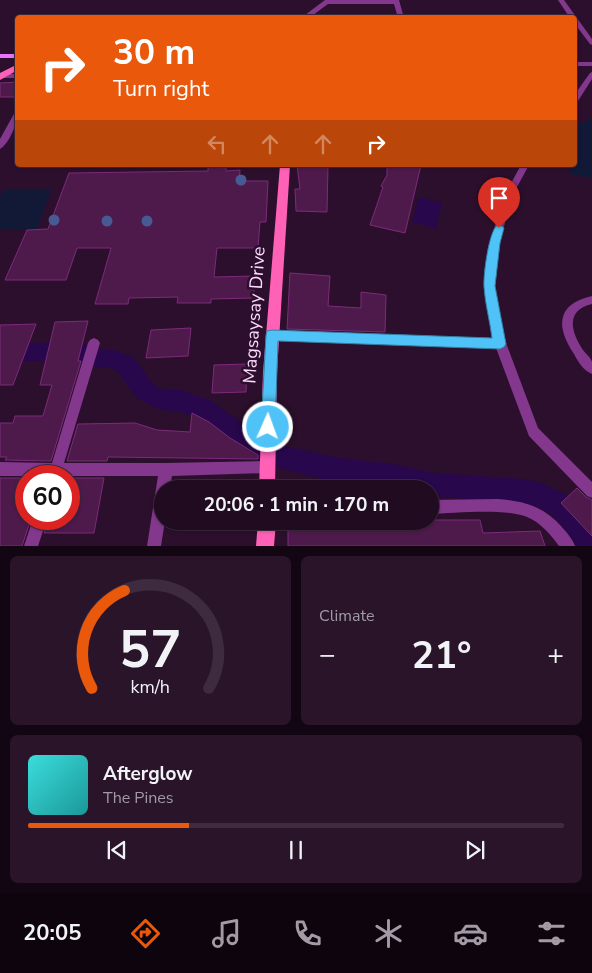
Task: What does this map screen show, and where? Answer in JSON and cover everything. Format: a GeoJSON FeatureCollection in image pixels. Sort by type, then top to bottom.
{"type":"FeatureCollection","features":[{"type":"Feature","properties":{"kind":"main road"},"geometry":{"type":"LineString","coordinates":[[0,76],[15,68]]}},
{"type":"Feature","properties":{"kind":"main road","name":"Magsaysay Drive"},"geometry":{"type":"LineString","coordinates":[[267,480],[272,335],[285,167]]}},
{"type":"Feature","properties":{"kind":"main road"},"geometry":{"type":"LineString","coordinates":[[266,546],[267,530]]}},
{"type":"Feature","properties":{"kind":"street"},"geometry":{"type":"LineString","coordinates":[[560,0],[571,15]]}},
{"type":"Feature","properties":{"kind":"street"},"geometry":{"type":"LineString","coordinates":[[308,15],[328,1],[397,1],[400,15]]}},
{"type":"Feature","properties":{"kind":"street"},"geometry":{"type":"LineString","coordinates":[[577,23],[592,43]]}},
{"type":"Feature","properties":{"kind":"street"},"geometry":{"type":"LineString","coordinates":[[0,56],[15,56]]}},
{"type":"Feature","properties":{"kind":"street"},"geometry":{"type":"LineString","coordinates":[[577,64],[592,64]]}},
{"type":"Feature","properties":{"kind":"street"},"geometry":{"type":"LineString","coordinates":[[577,96],[592,74]]}},
{"type":"Feature","properties":{"kind":"street"},"geometry":{"type":"LineString","coordinates":[[0,76],[15,76]]}},
{"type":"Feature","properties":{"kind":"street"},"geometry":{"type":"LineString","coordinates":[[0,146],[15,119]]}},
{"type":"Feature","properties":{"kind":"street"},"geometry":{"type":"LineString","coordinates":[[524,167],[507,198],[495,243],[489,286],[500,344],[534,432],[592,491]]}},
{"type":"Feature","properties":{"kind":"street"},"geometry":{"type":"LineString","coordinates":[[592,300],[576,305],[568,316],[567,330],[584,361],[592,369]]}},
{"type":"Feature","properties":{"kind":"street"},"geometry":{"type":"LineString","coordinates":[[272,335],[500,344]]}},
{"type":"Feature","properties":{"kind":"street"},"geometry":{"type":"LineString","coordinates":[[58,465],[94,343]]}},
{"type":"Feature","properties":{"kind":"street"},"geometry":{"type":"LineString","coordinates":[[80,472],[166,470],[267,456]]}},
{"type":"Feature","properties":{"kind":"street"},"geometry":{"type":"LineString","coordinates":[[0,469],[15,470]]}},
{"type":"Feature","properties":{"kind":"street"},"geometry":{"type":"LineString","coordinates":[[164,480],[166,470]]}},
{"type":"Feature","properties":{"kind":"street"},"geometry":{"type":"LineString","coordinates":[[439,507],[500,507],[531,511],[555,528],[568,546]]}},
{"type":"Feature","properties":{"kind":"street"},"geometry":{"type":"LineString","coordinates":[[31,546],[36,530]]}},
{"type":"Feature","properties":{"kind":"street"},"geometry":{"type":"LineString","coordinates":[[154,546],[156,530]]}},
{"type":"Feature","properties":{"kind":"shaded area"},"geometry":{"type":"Polygon","coordinates":[[[592,118],[592,177],[573,176],[568,167],[577,167],[577,125],[592,118]]]}},
{"type":"Feature","properties":{"kind":"shaded area"},"geometry":{"type":"Polygon","coordinates":[[[52,189],[37,229],[0,230],[0,198],[3,190],[52,189]]]}},
{"type":"Feature","properties":{"kind":"shaded area"},"geometry":{"type":"Polygon","coordinates":[[[419,197],[442,203],[436,229],[412,222],[419,197]]]}},
{"type":"Feature","properties":{"kind":"building"},"geometry":{"type":"Polygon","coordinates":[[[15,82],[15,97],[0,97],[0,83],[15,82]]]}},
{"type":"Feature","properties":{"kind":"building"},"geometry":{"type":"Polygon","coordinates":[[[208,167],[226,167],[226,171],[240,170],[239,181],[268,181],[266,222],[260,222],[258,248],[217,248],[214,277],[254,276],[254,298],[211,299],[211,303],[177,303],[178,297],[129,298],[128,304],[95,304],[111,248],[77,248],[66,280],[5,280],[27,230],[48,229],[69,173],[208,171],[208,167]]]}},
{"type":"Feature","properties":{"kind":"building"},"geometry":{"type":"Polygon","coordinates":[[[297,167],[328,167],[327,212],[296,211],[295,189],[300,189],[297,167]]]}},
{"type":"Feature","properties":{"kind":"building"},"geometry":{"type":"Polygon","coordinates":[[[387,167],[421,167],[405,233],[370,225],[383,187],[381,186],[387,175],[387,167]]]}},
{"type":"Feature","properties":{"kind":"building"},"geometry":{"type":"Polygon","coordinates":[[[290,273],[330,276],[328,306],[361,308],[361,292],[386,295],[385,332],[287,329],[290,273]]]}},
{"type":"Feature","properties":{"kind":"building"},"geometry":{"type":"Polygon","coordinates":[[[88,321],[78,361],[81,361],[51,461],[5,460],[7,457],[0,457],[0,423],[13,423],[15,416],[43,416],[52,385],[40,385],[55,322],[88,321]]]}},
{"type":"Feature","properties":{"kind":"building"},"geometry":{"type":"Polygon","coordinates":[[[36,324],[13,385],[0,385],[0,325],[36,324]]]}},
{"type":"Feature","properties":{"kind":"building"},"geometry":{"type":"Polygon","coordinates":[[[191,328],[188,356],[146,358],[151,330],[191,328]]]}},
{"type":"Feature","properties":{"kind":"building"},"geometry":{"type":"Polygon","coordinates":[[[247,364],[246,392],[212,393],[214,365],[247,364]]]}},
{"type":"Feature","properties":{"kind":"building"},"geometry":{"type":"Polygon","coordinates":[[[192,413],[209,422],[230,438],[258,455],[258,459],[108,457],[107,461],[67,461],[78,424],[135,423],[157,430],[190,432],[192,413]]]}},
{"type":"Feature","properties":{"kind":"building"},"geometry":{"type":"Polygon","coordinates":[[[0,478],[15,478],[15,530],[27,530],[22,546],[0,546],[0,478]]]}},
{"type":"Feature","properties":{"kind":"building"},"geometry":{"type":"Polygon","coordinates":[[[80,478],[104,478],[94,533],[44,533],[45,530],[80,530],[80,478]]]}},
{"type":"Feature","properties":{"kind":"building"},"geometry":{"type":"Polygon","coordinates":[[[577,488],[592,500],[592,536],[561,503],[577,488]]]}},
{"type":"Feature","properties":{"kind":"building"},"geometry":{"type":"Polygon","coordinates":[[[439,520],[480,520],[483,533],[540,531],[545,546],[288,546],[288,530],[439,530],[439,520]]]}},
{"type":"Feature","properties":{"kind":"waterway"},"geometry":{"type":"LineString","coordinates":[[0,356],[27,352],[78,351],[96,358],[114,359],[126,365],[145,391],[160,399],[181,401],[203,409],[259,449],[293,460],[340,470],[387,475],[435,485],[523,492],[541,496],[558,504],[592,542]]}},
{"type":"Feature","properties":{"kind":"route"},"geometry":{"type":"LineString","coordinates":[[268,427],[272,335],[500,344],[489,286],[499,228]]}}]}
